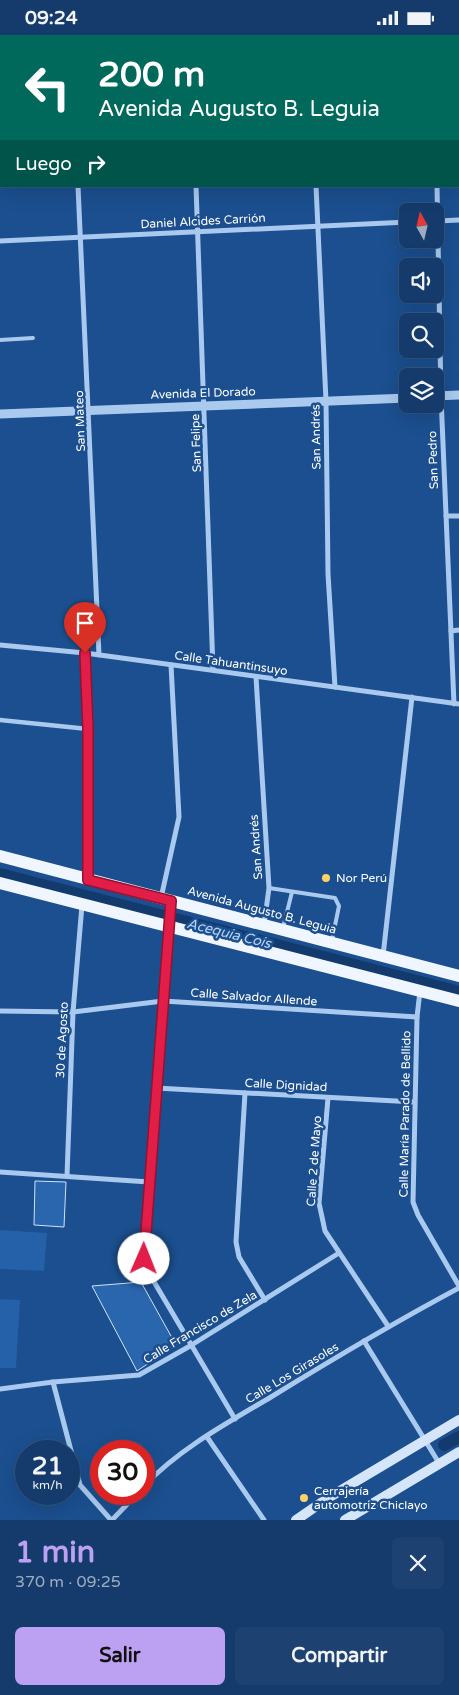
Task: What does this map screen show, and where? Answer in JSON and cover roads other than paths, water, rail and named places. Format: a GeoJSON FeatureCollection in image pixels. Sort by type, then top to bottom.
{"type":"FeatureCollection","features":[{"type":"Feature","properties":{"kind":"main road","name":"Avenida Augusto B. Leguia"},"geometry":{"type":"LineString","coordinates":[[0,856],[459,976]]}},
{"type":"Feature","properties":{"kind":"main road"},"geometry":{"type":"LineString","coordinates":[[0,883],[459,1001]]}},
{"type":"Feature","properties":{"kind":"main road"},"geometry":{"type":"LineString","coordinates":[[296,1520],[328,1497],[459,1419]]}},
{"type":"Feature","properties":{"kind":"main road"},"geometry":{"type":"LineString","coordinates":[[345,1520],[459,1452]]}},
{"type":"Feature","properties":{"kind":"street","name":"San Mateo"},"geometry":{"type":"LineString","coordinates":[[78,187],[99,655]]}},
{"type":"Feature","properties":{"kind":"street","name":"San Felipe"},"geometry":{"type":"LineString","coordinates":[[196,187],[213,670]]}},
{"type":"Feature","properties":{"kind":"street","name":"San Andrés"},"geometry":{"type":"LineString","coordinates":[[316,187],[326,401],[328,574],[335,687]]}},
{"type":"Feature","properties":{"kind":"street","name":"San Pedro"},"geometry":{"type":"LineString","coordinates":[[437,187],[437,203]]}},
{"type":"Feature","properties":{"kind":"street"},"geometry":{"type":"LineString","coordinates":[[444,221],[459,220]]}},
{"type":"Feature","properties":{"kind":"street","name":"Daniel Alcides Carrión"},"geometry":{"type":"LineString","coordinates":[[0,241],[399,223]]}},
{"type":"Feature","properties":{"kind":"street","name":"San Pedro"},"geometry":{"type":"LineString","coordinates":[[437,248],[438,368]]}},
{"type":"Feature","properties":{"kind":"street"},"geometry":{"type":"LineString","coordinates":[[444,396],[459,395]]}},
{"type":"Feature","properties":{"kind":"street","name":"Avenida El Dorado"},"geometry":{"type":"LineString","coordinates":[[0,414],[399,397]]}},
{"type":"Feature","properties":{"kind":"street","name":"San Pedro"},"geometry":{"type":"LineString","coordinates":[[439,413],[456,704]]}},
{"type":"Feature","properties":{"kind":"street"},"geometry":{"type":"LineString","coordinates":[[446,516],[459,515]]}},
{"type":"Feature","properties":{"kind":"street"},"geometry":{"type":"LineString","coordinates":[[451,631],[459,630]]}},
{"type":"Feature","properties":{"kind":"street","name":"Calle Tahuantinsuyo"},"geometry":{"type":"LineString","coordinates":[[0,645],[85,653],[456,704]]}},
{"type":"Feature","properties":{"kind":"street"},"geometry":{"type":"LineString","coordinates":[[85,653],[88,729],[88,880]]}},
{"type":"Feature","properties":{"kind":"street"},"geometry":{"type":"LineString","coordinates":[[171,665],[179,817],[167,900],[169,926],[144,1259],[150,1275],[190,1346],[235,1419]]}},
{"type":"Feature","properties":{"kind":"street","name":"San Andrés"},"geometry":{"type":"LineString","coordinates":[[256,677],[269,888],[264,925]]}},
{"type":"Feature","properties":{"kind":"street"},"geometry":{"type":"LineString","coordinates":[[383,956],[412,697]]}},
{"type":"Feature","properties":{"kind":"street"},"geometry":{"type":"LineString","coordinates":[[0,719],[88,729]]}},
{"type":"Feature","properties":{"kind":"street","name":"30 de Agosto"},"geometry":{"type":"LineString","coordinates":[[67,1176],[73,1012],[82,904]]}},
{"type":"Feature","properties":{"kind":"street","name":"Calle María Parado de Bellido"},"geometry":{"type":"LineString","coordinates":[[420,991],[417,1017],[414,1102],[413,1202],[418,1215],[459,1287]]}},
{"type":"Feature","properties":{"kind":"street","name":"Calle Salvador Allende"},"geometry":{"type":"LineString","coordinates":[[0,1011],[73,1012],[163,1001],[417,1017]]}},
{"type":"Feature","properties":{"kind":"street","name":"Calle Dignidad"},"geometry":{"type":"LineString","coordinates":[[156,1088],[414,1102]]}},
{"type":"Feature","properties":{"kind":"street"},"geometry":{"type":"LineString","coordinates":[[245,1093],[236,1242],[239,1257],[265,1300]]}},
{"type":"Feature","properties":{"kind":"street","name":"Calle 2 de Mayo"},"geometry":{"type":"LineString","coordinates":[[328,1097],[319,1203],[325,1231],[388,1326]]}},
{"type":"Feature","properties":{"kind":"street"},"geometry":{"type":"LineString","coordinates":[[0,1172],[149,1183]]}},
{"type":"Feature","properties":{"kind":"street","name":"Calle Francisco de Zela"},"geometry":{"type":"LineString","coordinates":[[0,1389],[53,1382],[139,1375],[190,1346],[339,1253]]}},
{"type":"Feature","properties":{"kind":"street","name":"Calle Los Girasoles"},"geometry":{"type":"LineString","coordinates":[[155,1475],[164,1465],[235,1419],[388,1326],[459,1287]]}},
{"type":"Feature","properties":{"kind":"street"},"geometry":{"type":"LineString","coordinates":[[364,1341],[439,1463]]}},
{"type":"Feature","properties":{"kind":"street"},"geometry":{"type":"LineString","coordinates":[[53,1382],[80,1485],[96,1506],[112,1520],[126,1505]]}},
{"type":"Feature","properties":{"kind":"street"},"geometry":{"type":"LineString","coordinates":[[207,1437],[264,1520]]}},
{"type":"Feature","properties":{"kind":"lane"},"geometry":{"type":"LineString","coordinates":[[0,340],[33,338]]}},
{"type":"Feature","properties":{"kind":"lane"},"geometry":{"type":"LineString","coordinates":[[269,888],[335,898],[339,906],[331,943]]}},
{"type":"Feature","properties":{"kind":"lane"},"geometry":{"type":"LineString","coordinates":[[282,930],[292,892]]}},
{"type":"Feature","properties":{"kind":"waterway","name":"Acequia Cois"},"geometry":{"type":"LineString","coordinates":[[0,874],[459,992]]}},
{"type":"Feature","properties":{"kind":"waterway"},"geometry":{"type":"LineString","coordinates":[[444,1445],[459,1437]]}},
{"type":"Feature","properties":{"kind":"place","name":"Nor Perú"},"geometry":{"type":"Point","coordinates":[326,878]}},
{"type":"Feature","properties":{"kind":"place","name":"Cerrajería automotriz Chiclayo"},"geometry":{"type":"Point","coordinates":[304,1498]}}]}
